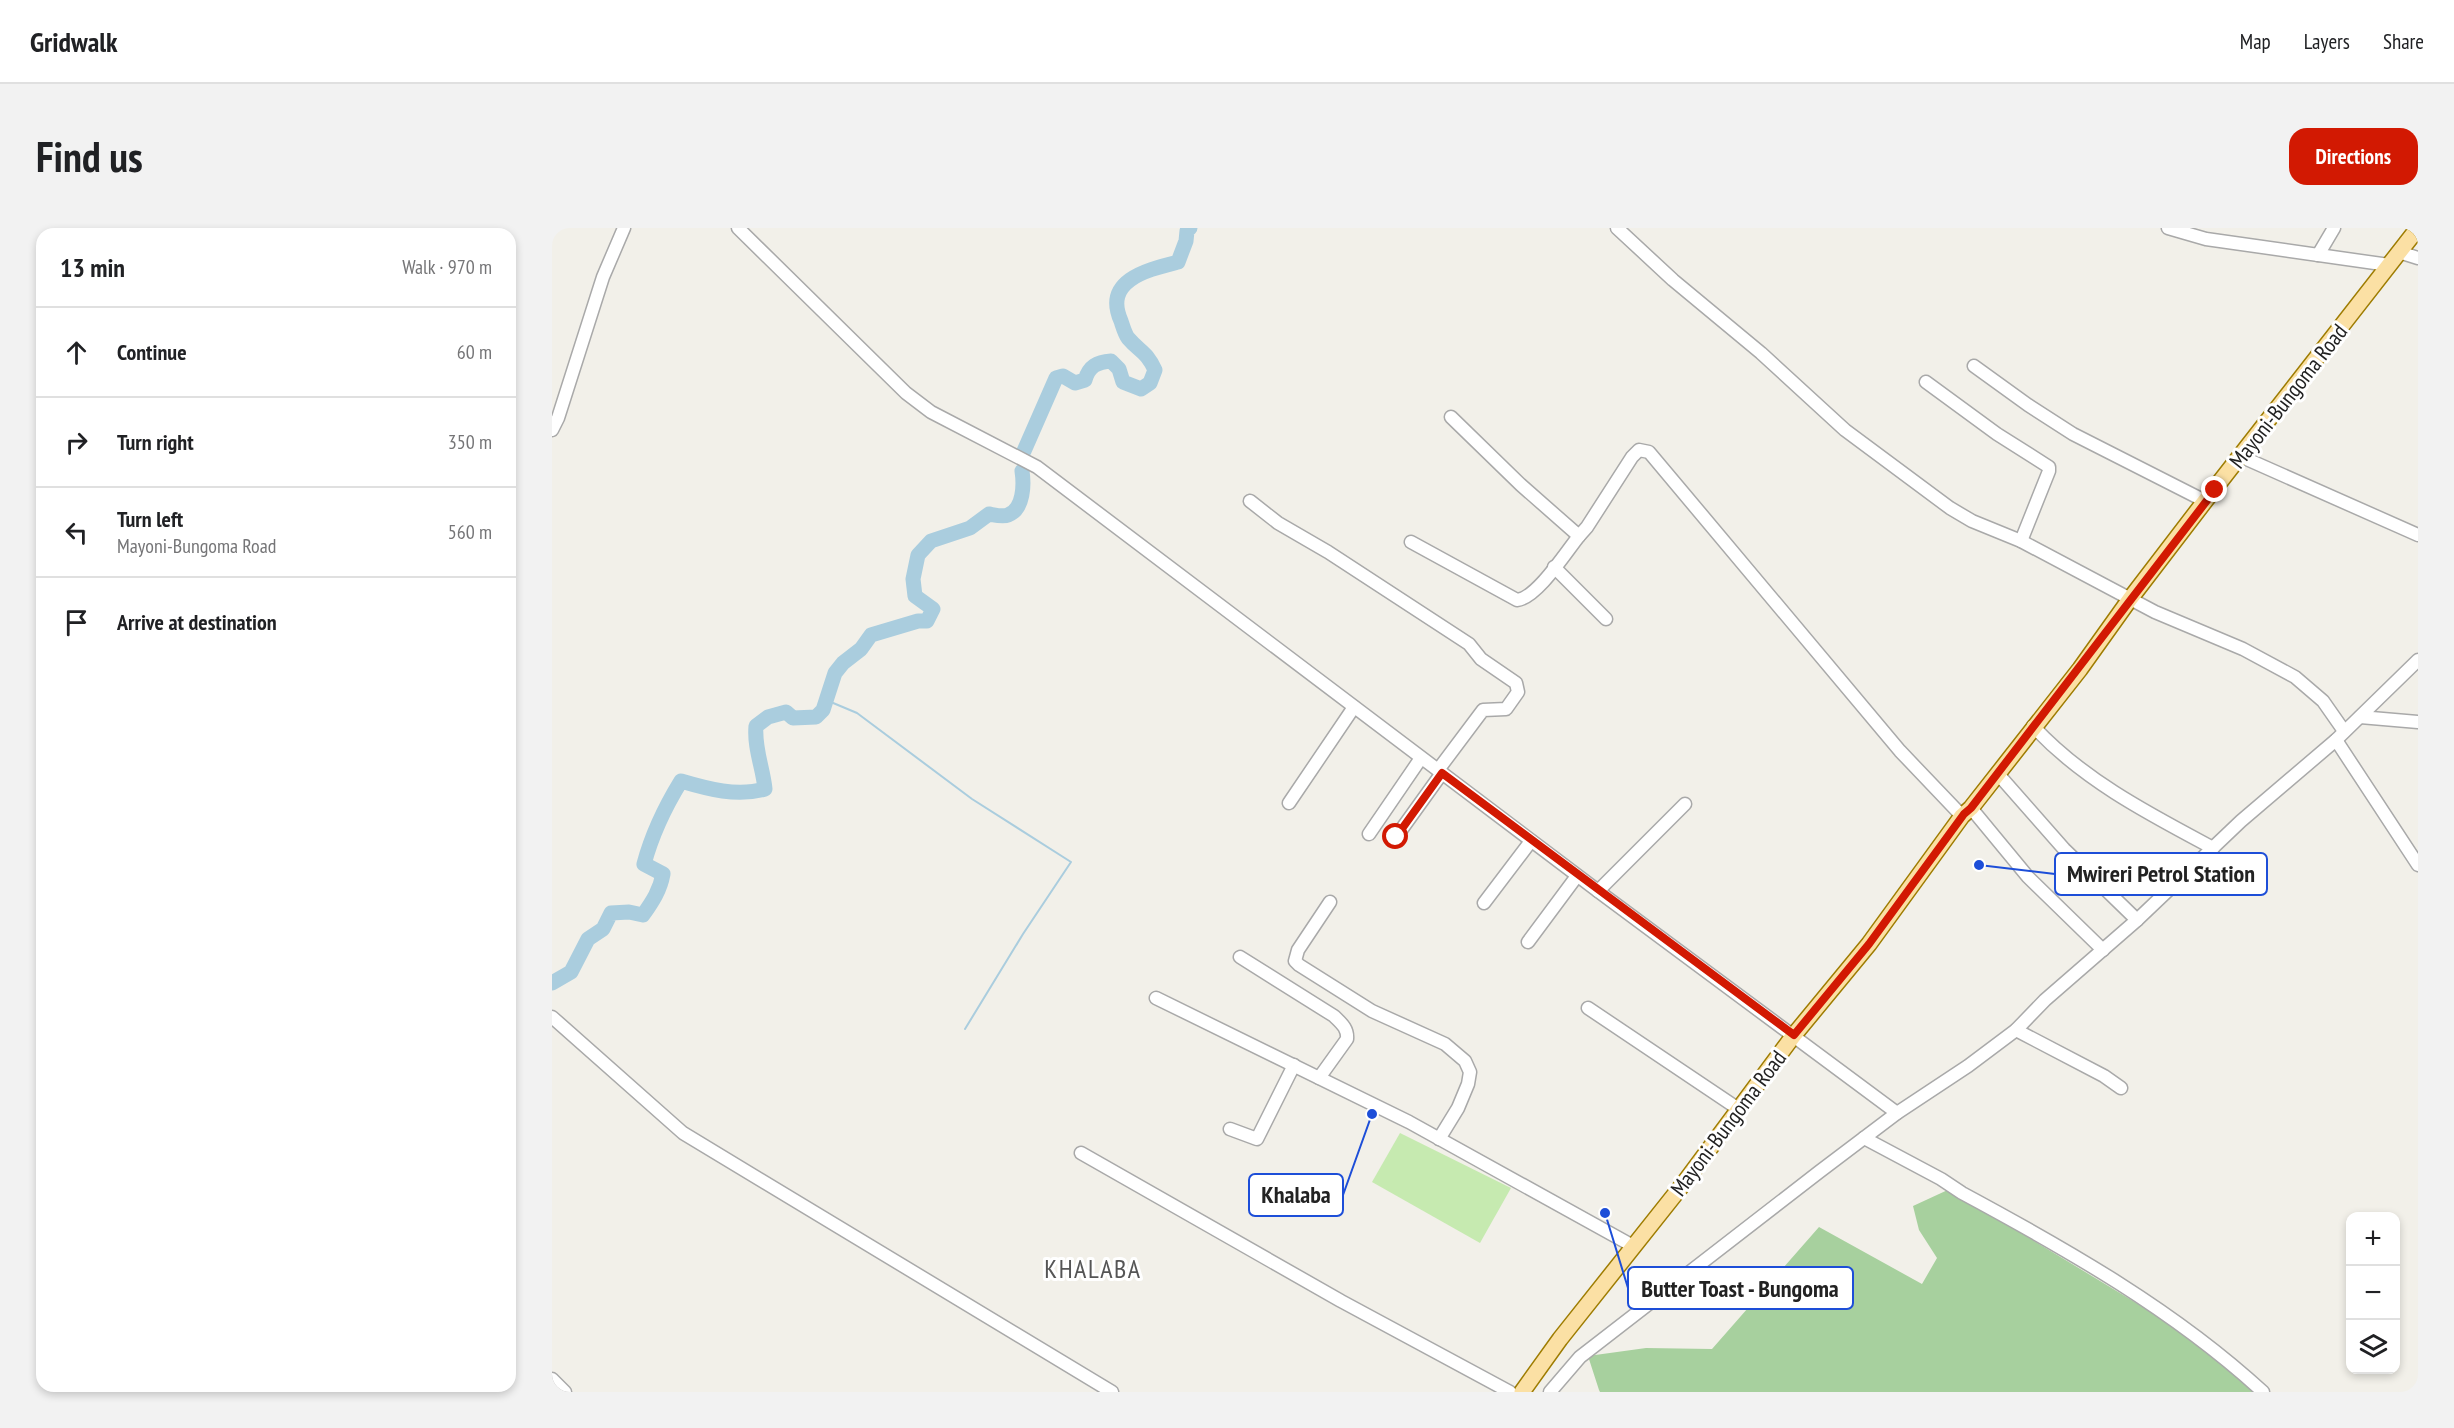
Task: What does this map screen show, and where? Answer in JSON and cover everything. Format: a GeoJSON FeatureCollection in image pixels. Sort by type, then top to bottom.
{"type":"FeatureCollection","features":[{"type":"Feature","properties":{"kind":"main road","name":"Mayoni-Bungoma Road"},"geometry":{"type":"LineString","coordinates":[[1522,1392],[1740,1110],[1794,1035],[1869,944],[1966,812],[2080,669],[2205,501],[2242,457],[2418,228]]}},
{"type":"Feature","properties":{"kind":"street"},"geometry":{"type":"LineString","coordinates":[[552,430],[558,418],[603,277],[624,228]]}},
{"type":"Feature","properties":{"kind":"street"},"geometry":{"type":"LineString","coordinates":[[738,228],[906,393],[931,412],[1037,467],[1577,876],[1897,1113]]}},
{"type":"Feature","properties":{"kind":"street"},"geometry":{"type":"LineString","coordinates":[[1617,228],[1673,280],[1761,353],[1854,437],[1899,472],[1972,521],[2021,542],[2155,612],[2243,649],[2295,677],[2323,702],[2340,736],[2418,865]]}},
{"type":"Feature","properties":{"kind":"street"},"geometry":{"type":"LineString","coordinates":[[2168,228],[2206,239],[2389,265]]}},
{"type":"Feature","properties":{"kind":"street"},"geometry":{"type":"LineString","coordinates":[[2318,255],[2334,228]]}},
{"type":"Feature","properties":{"kind":"street"},"geometry":{"type":"LineString","coordinates":[[2399,252],[2418,258]]}},
{"type":"Feature","properties":{"kind":"street"},"geometry":{"type":"LineString","coordinates":[[1974,366],[2073,434],[2205,501]]}},
{"type":"Feature","properties":{"kind":"street"},"geometry":{"type":"LineString","coordinates":[[1926,382],[1997,434],[2049,467],[2021,542]]}},
{"type":"Feature","properties":{"kind":"street"},"geometry":{"type":"LineString","coordinates":[[1451,417],[1521,485],[1579,536]]}},
{"type":"Feature","properties":{"kind":"street"},"geometry":{"type":"LineString","coordinates":[[1410,542],[1517,600],[1524,599],[1531,594],[1587,527],[1632,457],[1639,450],[1649,452],[1900,751],[1966,812],[2103,950]]}},
{"type":"Feature","properties":{"kind":"street"},"geometry":{"type":"LineString","coordinates":[[2242,457],[2418,535]]}},
{"type":"Feature","properties":{"kind":"street"},"geometry":{"type":"LineString","coordinates":[[1250,501],[1278,523],[1328,552],[1469,644],[1481,659],[1516,683],[1518,692],[1506,709],[1483,710],[1396,837]]}},
{"type":"Feature","properties":{"kind":"street"},"geometry":{"type":"LineString","coordinates":[[1554,567],[1606,619]]}},
{"type":"Feature","properties":{"kind":"street"},"geometry":{"type":"LineString","coordinates":[[1550,1392],[1580,1358],[1897,1113],[1968,1066],[2016,1029],[2045,1000],[2137,920],[2241,821],[2340,736],[2418,660]]}},
{"type":"Feature","properties":{"kind":"street"},"geometry":{"type":"LineString","coordinates":[[1289,803],[1354,707]]}},
{"type":"Feature","properties":{"kind":"street"},"geometry":{"type":"LineString","coordinates":[[2360,717],[2418,722]]}},
{"type":"Feature","properties":{"kind":"street"},"geometry":{"type":"LineString","coordinates":[[2033,726],[2053,748],[2129,803],[2213,848]]}},
{"type":"Feature","properties":{"kind":"street"},"geometry":{"type":"LineString","coordinates":[[1369,834],[1421,758]]}},
{"type":"Feature","properties":{"kind":"street"},"geometry":{"type":"LineString","coordinates":[[1998,774],[2064,849],[2137,920]]}},
{"type":"Feature","properties":{"kind":"street"},"geometry":{"type":"LineString","coordinates":[[1598,891],[1685,804]]}},
{"type":"Feature","properties":{"kind":"street"},"geometry":{"type":"LineString","coordinates":[[1484,903],[1531,841]]}},
{"type":"Feature","properties":{"kind":"street"},"geometry":{"type":"LineString","coordinates":[[1528,942],[1577,876]]}},
{"type":"Feature","properties":{"kind":"street"},"geometry":{"type":"LineString","coordinates":[[1330,902],[1298,950],[1295,960],[1299,965],[1372,1011],[1445,1044],[1465,1061],[1470,1072],[1468,1084],[1458,1108],[1439,1139]]}},
{"type":"Feature","properties":{"kind":"street"},"geometry":{"type":"LineString","coordinates":[[1240,957],[1334,1016],[1344,1025],[1348,1032],[1347,1039],[1319,1078]]}},
{"type":"Feature","properties":{"kind":"street"},"geometry":{"type":"LineString","coordinates":[[1156,998],[1439,1139],[1633,1246]]}},
{"type":"Feature","properties":{"kind":"street"},"geometry":{"type":"LineString","coordinates":[[1588,1008],[1740,1110]]}},
{"type":"Feature","properties":{"kind":"street"},"geometry":{"type":"LineString","coordinates":[[552,1017],[683,1133],[1112,1392]]}},
{"type":"Feature","properties":{"kind":"street"},"geometry":{"type":"LineString","coordinates":[[2016,1029],[2104,1076],[2121,1088]]}},
{"type":"Feature","properties":{"kind":"street"},"geometry":{"type":"LineString","coordinates":[[1230,1129],[1257,1139],[1294,1065]]}},
{"type":"Feature","properties":{"kind":"street"},"geometry":{"type":"LineString","coordinates":[[1864,1138],[1941,1179],[2138,1294],[2237,1368],[2263,1392]]}},
{"type":"Feature","properties":{"kind":"street"},"geometry":{"type":"LineString","coordinates":[[1082,1153],[1341,1301],[1510,1392]]}},
{"type":"Feature","properties":{"kind":"street"},"geometry":{"type":"LineString","coordinates":[[552,1379],[565,1392]]}},
{"type":"Feature","properties":{"kind":"green space"},"geometry":{"type":"Polygon","coordinates":[[[1400,1133],[1511,1188],[1480,1243],[1372,1182],[1400,1133]]]}},
{"type":"Feature","properties":{"kind":"green space"},"geometry":{"type":"Polygon","coordinates":[[[1952,1188],[1998,1219],[2194,1338],[2258,1392],[1600,1392],[1588,1356],[1646,1348],[1712,1349],[1819,1227],[1922,1284],[1937,1258],[1919,1230],[1913,1206],[1952,1188]]]}},
{"type":"Feature","properties":{"kind":"waterway"},"geometry":{"type":"LineString","coordinates":[[1024,451],[1056,378],[1063,376],[1075,383],[1085,380],[1094,366],[1111,361],[1119,369],[1123,382],[1141,389],[1150,383],[1155,370],[1146,356],[1128,338],[1117,307],[1118,296],[1123,286],[1131,279],[1153,269],[1178,262],[1186,241],[1187,231],[1190,228]]}},
{"type":"Feature","properties":{"kind":"waterway"},"geometry":{"type":"LineString","coordinates":[[552,983],[571,972],[588,939],[603,929],[611,913],[629,912],[643,915],[650,905],[663,874],[644,864],[659,821],[681,781],[733,792],[765,789],[756,742],[756,726],[768,717],[786,712],[793,718],[816,717],[823,710],[835,673],[843,663],[861,649],[871,635],[918,621],[927,621],[933,609],[915,596],[913,579],[918,555],[931,541],[970,528],[989,514],[1004,516],[1013,512],[1022,496],[1022,471]]}},
{"type":"Feature","properties":{"kind":"waterway"},"geometry":{"type":"LineString","coordinates":[[826,700],[857,713],[972,799],[1071,862],[1023,934],[965,1029]]}},
{"type":"Feature","properties":{"kind":"place","name":"Mwireri Petrol Station"},"geometry":{"type":"Point","coordinates":[1979,865]}},
{"type":"Feature","properties":{"kind":"place","name":"Khalaba"},"geometry":{"type":"Point","coordinates":[1372,1114]}},
{"type":"Feature","properties":{"kind":"place","name":"Butter Toast - Bungoma"},"geometry":{"type":"Point","coordinates":[1605,1213]}},
{"type":"Feature","properties":{"kind":"district","name":"KHALABA"},"geometry":{"type":"Point","coordinates":[1093,1269]}},
{"type":"Feature","properties":{"kind":"route"},"geometry":{"type":"LineString","coordinates":[[1396,837],[1442,773],[1794,1035],[1869,944],[1964,814],[2080,669],[2130,599],[2215,490]]}}]}
